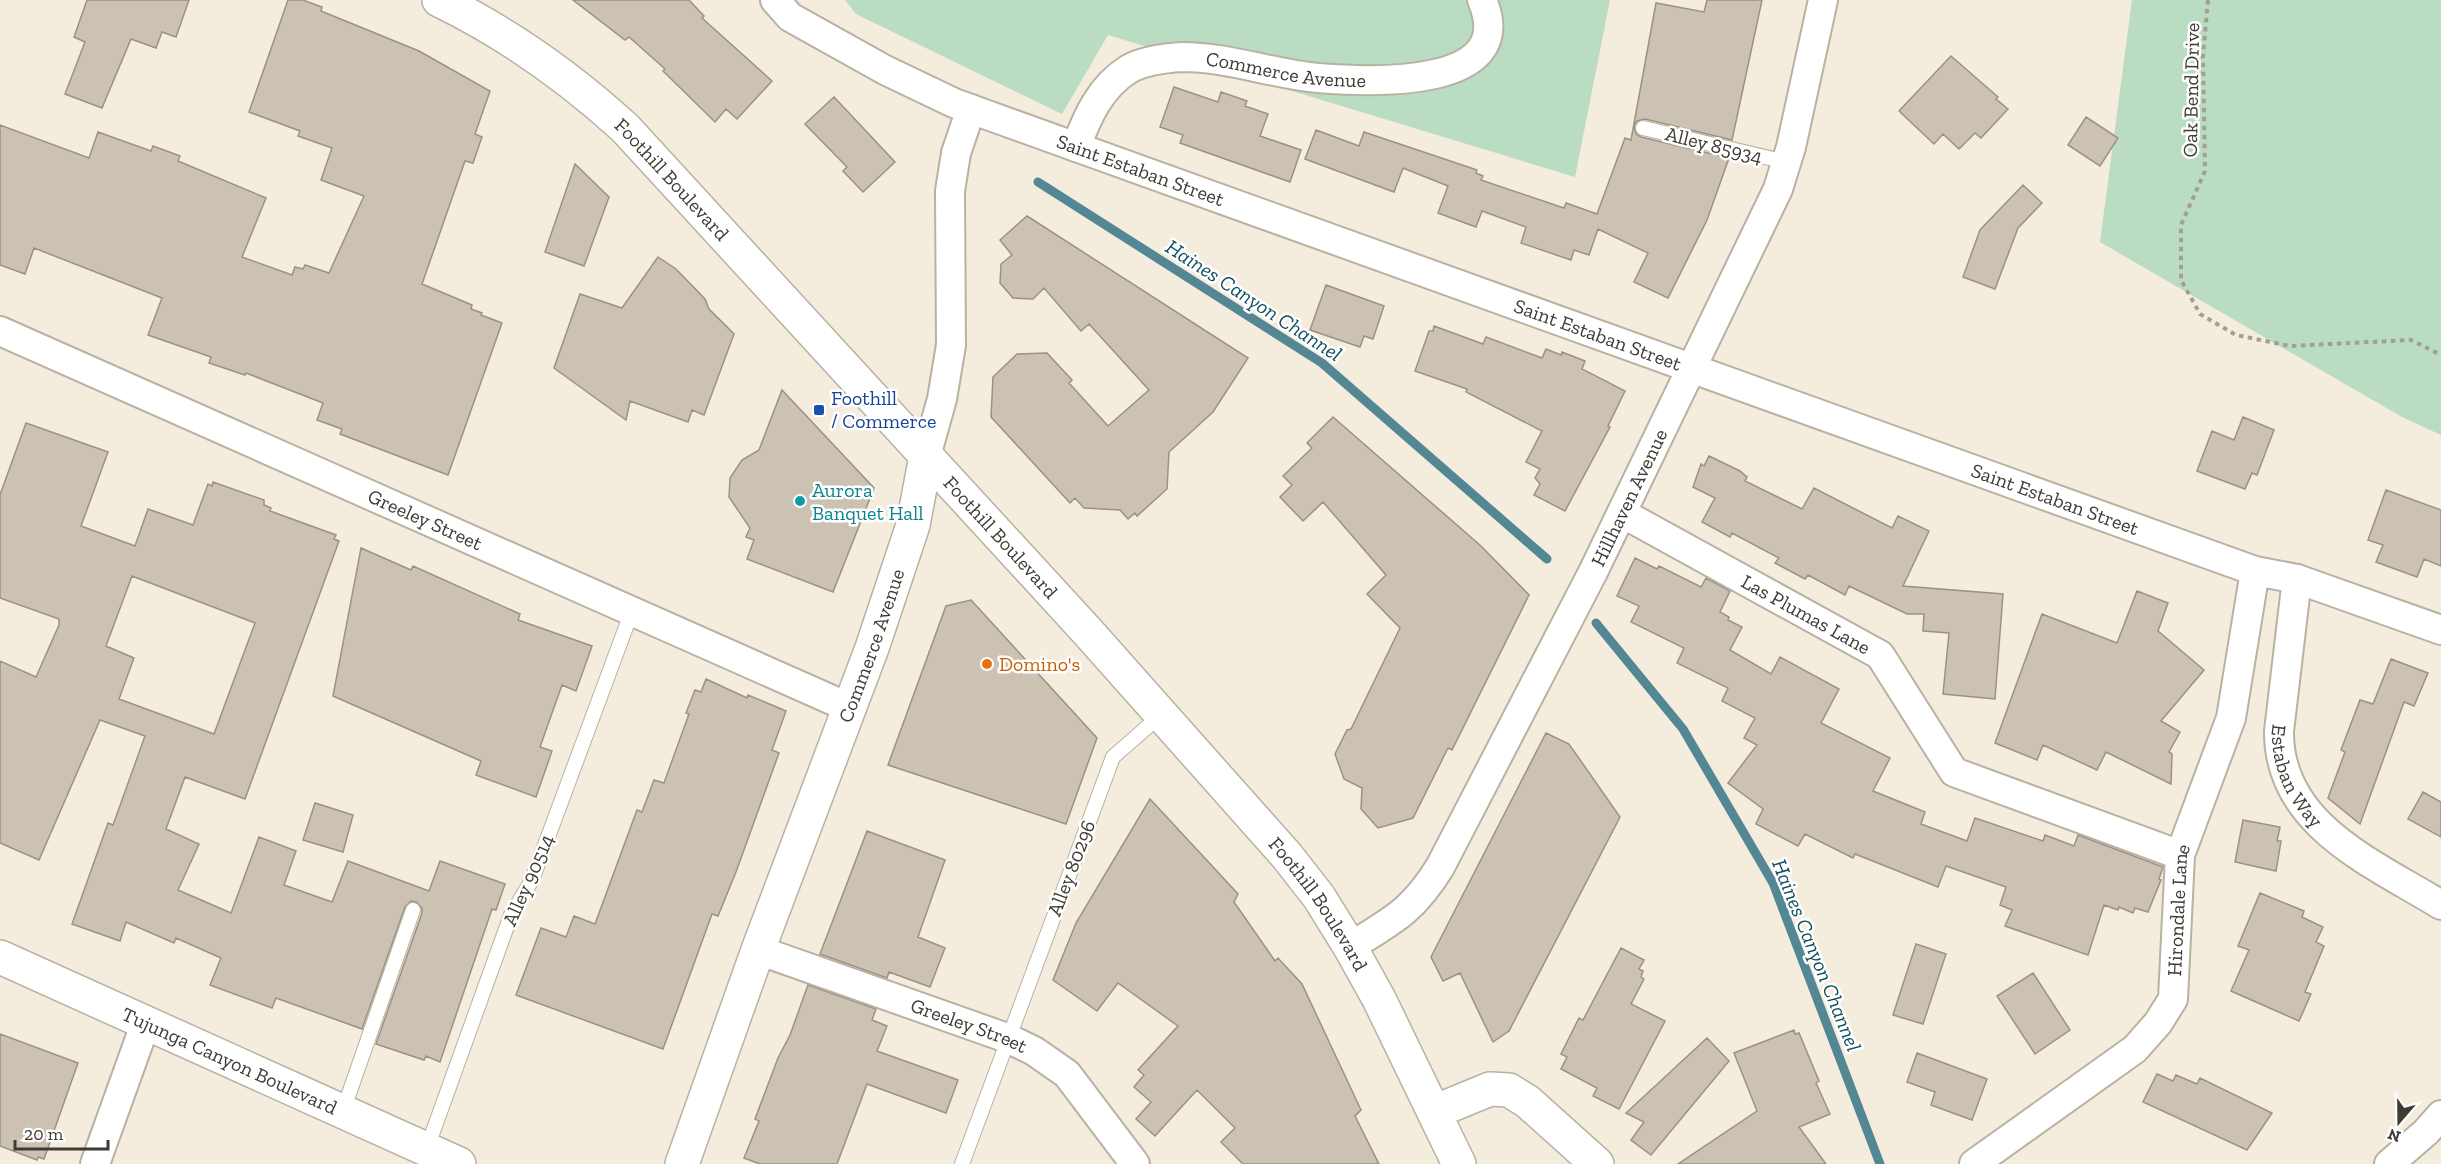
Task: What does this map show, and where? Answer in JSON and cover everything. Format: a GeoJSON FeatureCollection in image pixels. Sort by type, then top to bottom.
{"type":"FeatureCollection","features":[{"type":"Feature","properties":{"kind":"main road","name":"Foothill Boulevard"},"geometry":{"type":"LineString","coordinates":[[439,0],[476,18],[550,66],[590,96],[625,128],[926,456],[1287,856],[1319,897],[1350,947],[1459,1164]]}},
{"type":"Feature","properties":{"kind":"main road","name":"Commerce Avenue"},"geometry":{"type":"LineString","coordinates":[[682,1164],[758,950],[850,708],[913,525],[926,456]]}},
{"type":"Feature","properties":{"kind":"main road","name":"Tujunga Canyon Boulevard"},"geometry":{"type":"LineString","coordinates":[[0,957],[343,1111],[424,1157],[459,1164]]}},
{"type":"Feature","properties":{"kind":"main road"},"geometry":{"type":"LineString","coordinates":[[1434,1112],[1490,1089],[1509,1090],[1528,1102],[1597,1164]]}},
{"type":"Feature","properties":{"kind":"street","name":"Saint Estaban Street"},"geometry":{"type":"LineString","coordinates":[[775,0],[790,16],[885,70],[971,109],[2255,571],[2297,579],[2441,630]]}},
{"type":"Feature","properties":{"kind":"street","name":"Commerce Avenue"},"geometry":{"type":"LineString","coordinates":[[1076,147],[1088,116],[1101,94],[1130,69],[1146,63],[1182,57],[1318,78],[1397,78],[1428,76],[1456,70],[1482,49],[1487,38],[1488,17],[1482,0]]}},
{"type":"Feature","properties":{"kind":"street","name":"Hillhaven Avenue"},"geometry":{"type":"LineString","coordinates":[[1350,947],[1408,911],[1425,892],[1622,513],[1778,189],[1823,0]]}},
{"type":"Feature","properties":{"kind":"street","name":"Commerce Avenue"},"geometry":{"type":"LineString","coordinates":[[926,456],[942,399],[951,345],[950,191],[952,170],[971,109]]}},
{"type":"Feature","properties":{"kind":"street","name":"Greeley Street"},"geometry":{"type":"LineString","coordinates":[[0,331],[850,708]]}},
{"type":"Feature","properties":{"kind":"street","name":"Las Plumas Lane"},"geometry":{"type":"LineString","coordinates":[[1622,513],[1880,656],[1954,772],[2180,855]]}},
{"type":"Feature","properties":{"kind":"street","name":"Hirondale Lane"},"geometry":{"type":"LineString","coordinates":[[1974,1164],[2135,1049],[2173,999],[2180,855],[2231,718],[2255,571]]}},
{"type":"Feature","properties":{"kind":"street","name":"Estaban Way"},"geometry":{"type":"LineString","coordinates":[[2297,579],[2278,731],[2278,749],[2283,766],[2305,809],[2327,834],[2441,905]]}},
{"type":"Feature","properties":{"kind":"street","name":"Greeley Street"},"geometry":{"type":"LineString","coordinates":[[758,950],[1007,1038],[1034,1051],[1066,1074],[1135,1164]]}},
{"type":"Feature","properties":{"kind":"street"},"geometry":{"type":"LineString","coordinates":[[95,1164],[146,1022]]}},
{"type":"Feature","properties":{"kind":"street"},"geometry":{"type":"LineString","coordinates":[[2389,1164],[2426,1132],[2441,1115]]}},
{"type":"Feature","properties":{"kind":"lane","name":"Alley 85934"},"geometry":{"type":"LineString","coordinates":[[1642,128],[1786,162]]}},
{"type":"Feature","properties":{"kind":"lane","name":"Alley 90514"},"geometry":{"type":"LineString","coordinates":[[424,1157],[511,915],[532,880],[632,611]]}},
{"type":"Feature","properties":{"kind":"lane","name":"Alley 80296"},"geometry":{"type":"LineString","coordinates":[[962,1164],[1113,757],[1161,715]]}},
{"type":"Feature","properties":{"kind":"lane"},"geometry":{"type":"LineString","coordinates":[[343,1111],[413,910]]}},
{"type":"Feature","properties":{"kind":"path","name":"Oak Bend Drive"},"geometry":{"type":"LineString","coordinates":[[2208,0],[2203,57],[2205,171],[2181,225],[2181,280],[2200,314],[2236,335],[2290,346],[2410,340],[2441,355]]}},
{"type":"Feature","properties":{"kind":"green space"},"geometry":{"type":"Polygon","coordinates":[[[845,0],[1610,0],[1575,177],[1108,35],[1062,114],[856,14],[845,0]]]}},
{"type":"Feature","properties":{"kind":"green space"},"geometry":{"type":"Polygon","coordinates":[[[2132,0],[2441,0],[2441,435],[2402,417],[2100,242],[2132,0]]]}},
{"type":"Feature","properties":{"kind":"building"},"geometry":{"type":"Polygon","coordinates":[[[87,0],[189,0],[176,37],[162,32],[156,48],[131,39],[102,108],[65,94],[85,42],[74,37],[87,0]]]}},
{"type":"Feature","properties":{"kind":"building"},"geometry":{"type":"Polygon","coordinates":[[[288,0],[303,0],[322,7],[321,11],[419,51],[490,91],[475,134],[482,137],[473,163],[465,161],[422,284],[472,305],[471,309],[482,313],[481,315],[502,323],[448,475],[340,434],[342,429],[317,420],[323,403],[246,373],[245,375],[209,363],[211,357],[148,335],[162,298],[34,248],[25,274],[0,265],[0,125],[89,158],[98,132],[151,151],[153,146],[180,156],[178,161],[266,198],[242,257],[292,275],[295,267],[303,269],[305,265],[329,273],[364,196],[321,180],[332,148],[298,136],[300,131],[249,112],[288,0]]]}},
{"type":"Feature","properties":{"kind":"building"},"geometry":{"type":"Polygon","coordinates":[[[573,0],[689,0],[704,16],[702,18],[772,81],[737,119],[726,109],[715,122],[663,71],[665,69],[629,37],[625,40],[573,0]]]}},
{"type":"Feature","properties":{"kind":"building"},"geometry":{"type":"Polygon","coordinates":[[[1707,0],[1762,0],[1732,140],[1645,119],[1637,121],[1634,126],[1636,134],[1641,137],[1729,158],[1707,220],[1668,298],[1634,282],[1648,253],[1598,229],[1589,255],[1574,250],[1571,260],[1521,243],[1526,227],[1482,211],[1476,227],[1438,213],[1448,186],[1403,168],[1394,192],[1305,159],[1316,130],[1359,146],[1364,132],[1477,170],[1476,173],[1483,176],[1481,180],[1564,208],[1566,203],[1597,214],[1625,138],[1631,140],[1656,3],[1704,12],[1707,0]]]}},
{"type":"Feature","properties":{"kind":"building"},"geometry":{"type":"Polygon","coordinates":[[[1951,56],[1998,97],[1996,99],[2008,109],[1981,138],[1975,133],[1959,149],[1943,134],[1934,144],[1899,111],[1951,56]]]}},
{"type":"Feature","properties":{"kind":"building"},"geometry":{"type":"Polygon","coordinates":[[[1174,87],[1218,102],[1221,92],[1247,101],[1245,106],[1268,114],[1260,136],[1301,150],[1290,182],[1180,143],[1183,135],[1160,127],[1174,87]]]}},
{"type":"Feature","properties":{"kind":"building"},"geometry":{"type":"Polygon","coordinates":[[[834,97],[895,162],[863,192],[843,171],[847,167],[805,124],[834,97]]]}},
{"type":"Feature","properties":{"kind":"building"},"geometry":{"type":"Polygon","coordinates":[[[2086,117],[2118,138],[2100,166],[2068,145],[2086,117]]]}},
{"type":"Feature","properties":{"kind":"building"},"geometry":{"type":"Polygon","coordinates":[[[575,164],[609,197],[584,266],[545,252],[575,164]]]}},
{"type":"Feature","properties":{"kind":"building"},"geometry":{"type":"Polygon","coordinates":[[[2023,185],[2042,203],[2018,228],[1995,289],[1963,277],[1980,230],[2023,185]]]}},
{"type":"Feature","properties":{"kind":"building"},"geometry":{"type":"Polygon","coordinates":[[[1027,216],[1248,358],[1213,412],[1169,452],[1167,489],[1137,516],[1135,513],[1128,519],[1120,510],[1084,508],[1075,498],[1070,503],[991,417],[993,377],[1017,354],[1047,353],[1072,380],[1069,383],[1108,426],[1149,390],[1089,324],[1081,331],[1044,288],[1033,299],[1013,298],[1000,283],[1001,264],[1012,255],[1000,240],[1027,216]]]}},
{"type":"Feature","properties":{"kind":"building"},"geometry":{"type":"Polygon","coordinates":[[[658,257],[676,269],[705,299],[709,309],[734,334],[704,415],[692,410],[688,422],[630,401],[626,420],[554,368],[580,294],[622,308],[658,257]]]}},
{"type":"Feature","properties":{"kind":"building"},"geometry":{"type":"Polygon","coordinates":[[[1326,285],[1384,306],[1373,339],[1364,336],[1360,347],[1310,330],[1326,285]]]}},
{"type":"Feature","properties":{"kind":"building"},"geometry":{"type":"Polygon","coordinates":[[[1434,326],[1483,344],[1486,337],[1542,358],[1546,349],[1561,355],[1562,352],[1585,361],[1582,369],[1625,391],[1608,426],[1610,427],[1565,511],[1534,495],[1540,484],[1535,478],[1540,469],[1526,462],[1542,431],[1466,392],[1467,389],[1415,371],[1429,331],[1433,331],[1434,326]]]}},
{"type":"Feature","properties":{"kind":"building","name":"Aurora Banquet Hall"},"geometry":{"type":"Polygon","coordinates":[[[782,390],[874,488],[833,592],[747,559],[754,540],[746,537],[750,528],[729,497],[730,478],[742,460],[759,450],[782,390]]]}},
{"type":"Feature","properties":{"kind":"building"},"geometry":{"type":"Polygon","coordinates":[[[1333,417],[1481,546],[1529,595],[1452,750],[1448,748],[1413,818],[1378,828],[1361,809],[1362,788],[1344,779],[1335,754],[1347,730],[1351,729],[1400,628],[1367,594],[1386,575],[1323,502],[1303,521],[1280,497],[1292,485],[1283,476],[1312,448],[1307,443],[1333,417]]]}},
{"type":"Feature","properties":{"kind":"building"},"geometry":{"type":"Polygon","coordinates":[[[2243,417],[2274,430],[2257,475],[2252,473],[2245,489],[2197,471],[2212,431],[2234,440],[2243,417]]]}},
{"type":"Feature","properties":{"kind":"building"},"geometry":{"type":"Polygon","coordinates":[[[26,423],[108,452],[81,526],[135,546],[148,509],[193,525],[208,484],[212,486],[213,482],[264,500],[264,505],[271,508],[270,511],[336,535],[334,539],[339,541],[245,799],[185,777],[166,829],[199,844],[178,890],[231,913],[259,837],[296,851],[284,885],[332,902],[348,861],[429,891],[440,861],[505,884],[496,910],[492,909],[440,1062],[426,1056],[424,1060],[376,1044],[422,913],[422,908],[416,902],[411,901],[405,907],[362,1029],[276,998],[272,1008],[210,985],[221,958],[176,938],[174,943],[126,922],[120,941],[72,924],[108,823],[113,825],[145,736],[100,720],[39,860],[0,843],[0,661],[36,677],[59,625],[59,619],[0,598],[0,495],[26,423]],[[132,576],[106,646],[134,658],[119,699],[214,734],[255,623],[132,576]]]}},
{"type":"Feature","properties":{"kind":"building"},"geometry":{"type":"Polygon","coordinates":[[[1709,456],[1740,471],[1747,477],[1745,481],[1802,509],[1814,488],[1892,528],[1898,516],[1929,531],[1903,586],[2003,594],[1995,699],[1943,694],[1949,633],[1923,631],[1924,614],[1907,614],[1849,586],[1845,595],[1808,575],[1805,579],[1775,563],[1779,558],[1732,533],[1730,537],[1702,522],[1715,498],[1693,487],[1701,464],[1704,466],[1709,456]]]}},
{"type":"Feature","properties":{"kind":"building"},"geometry":{"type":"Polygon","coordinates":[[[2386,490],[2441,510],[2441,566],[2424,559],[2417,577],[2376,562],[2383,545],[2368,540],[2386,490]]]}},
{"type":"Feature","properties":{"kind":"building"},"geometry":{"type":"Polygon","coordinates":[[[361,548],[411,570],[413,566],[520,614],[518,620],[592,646],[576,691],[562,685],[540,747],[552,751],[536,797],[476,775],[481,761],[333,696],[361,548]]]}},
{"type":"Feature","properties":{"kind":"building"},"geometry":{"type":"Polygon","coordinates":[[[1635,558],[1657,569],[1659,566],[1701,587],[1706,578],[1730,591],[1720,612],[1729,617],[1728,620],[1742,627],[1730,650],[1771,674],[1780,657],[1839,689],[1821,723],[1890,758],[1873,791],[1925,812],[1921,824],[1967,841],[1975,818],[2043,841],[2045,835],[2074,846],[2078,835],[2163,867],[2159,879],[2161,880],[2148,912],[2135,908],[2133,913],[2119,907],[2118,910],[2104,905],[2088,955],[2005,926],[2012,910],[2000,905],[2006,887],[1946,866],[1938,887],[1855,854],[1853,858],[1805,834],[1798,846],[1756,824],[1763,809],[1728,783],[1757,745],[1744,738],[1755,718],[1722,701],[1728,688],[1677,663],[1684,648],[1631,622],[1639,606],[1617,596],[1635,558]]]}},
{"type":"Feature","properties":{"kind":"building"},"geometry":{"type":"Polygon","coordinates":[[[2137,591],[2168,603],[2158,631],[2204,670],[2161,721],[2180,732],[2169,752],[2172,754],[2171,784],[2106,752],[2097,770],[2043,745],[2037,760],[1995,743],[2042,614],[2117,643],[2137,591]]]}},
{"type":"Feature","properties":{"kind":"building"},"geometry":{"type":"Polygon","coordinates":[[[971,600],[1097,738],[1066,824],[888,765],[946,606],[971,600]]]}},
{"type":"Feature","properties":{"kind":"building"},"geometry":{"type":"Polygon","coordinates":[[[2391,659],[2428,673],[2414,706],[2404,702],[2360,824],[2328,798],[2345,752],[2341,750],[2360,700],[2373,704],[2391,659]]]}},
{"type":"Feature","properties":{"kind":"building"},"geometry":{"type":"Polygon","coordinates":[[[706,679],[747,698],[748,695],[786,711],[772,750],[779,753],[736,872],[718,916],[712,914],[663,1049],[516,995],[541,928],[566,937],[574,916],[595,924],[637,810],[642,812],[654,780],[664,783],[689,714],[686,713],[695,690],[701,692],[706,679]]]}},
{"type":"Feature","properties":{"kind":"building"},"geometry":{"type":"Polygon","coordinates":[[[1546,733],[1569,744],[1620,817],[1509,1031],[1493,1042],[1460,973],[1443,981],[1431,957],[1546,733]]]}},
{"type":"Feature","properties":{"kind":"building"},"geometry":{"type":"Polygon","coordinates":[[[2423,792],[2441,802],[2441,837],[2408,819],[2423,792]]]}},
{"type":"Feature","properties":{"kind":"building"},"geometry":{"type":"Polygon","coordinates":[[[1150,799],[1238,894],[1234,902],[1275,961],[1278,958],[1302,984],[1361,1110],[1355,1116],[1379,1164],[1243,1164],[1221,1142],[1235,1128],[1197,1090],[1155,1136],[1136,1119],[1151,1102],[1134,1087],[1144,1075],[1138,1070],[1178,1026],[1118,983],[1097,1011],[1053,980],[1076,923],[1150,799]]]}},
{"type":"Feature","properties":{"kind":"building"},"geometry":{"type":"Polygon","coordinates":[[[315,803],[353,815],[343,852],[303,840],[315,803]]]}},
{"type":"Feature","properties":{"kind":"building"},"geometry":{"type":"Polygon","coordinates":[[[2243,820],[2280,827],[2277,841],[2281,841],[2276,871],[2235,862],[2243,820]]]}},
{"type":"Feature","properties":{"kind":"building"},"geometry":{"type":"Polygon","coordinates":[[[867,831],[945,860],[918,937],[945,948],[930,987],[889,972],[887,978],[820,954],[867,831]]]}},
{"type":"Feature","properties":{"kind":"building"},"geometry":{"type":"Polygon","coordinates":[[[2260,893],[2304,911],[2302,917],[2323,927],[2316,942],[2324,946],[2305,992],[2311,994],[2299,1021],[2231,991],[2249,950],[2238,946],[2260,893]]]}},
{"type":"Feature","properties":{"kind":"building"},"geometry":{"type":"Polygon","coordinates":[[[1916,944],[1946,954],[1923,1024],[1893,1015],[1916,944]]]}},
{"type":"Feature","properties":{"kind":"building"},"geometry":{"type":"Polygon","coordinates":[[[1621,948],[1644,960],[1639,969],[1643,971],[1641,977],[1644,979],[1631,1004],[1665,1021],[1619,1109],[1593,1096],[1597,1088],[1561,1069],[1567,1057],[1561,1054],[1579,1018],[1583,1020],[1621,948]]]}},
{"type":"Feature","properties":{"kind":"building"},"geometry":{"type":"Polygon","coordinates":[[[2033,973],[2070,1030],[2035,1054],[1997,996],[2033,973]]]}},
{"type":"Feature","properties":{"kind":"building"},"geometry":{"type":"Polygon","coordinates":[[[808,985],[876,1009],[872,1020],[887,1026],[877,1051],[958,1080],[946,1113],[867,1084],[837,1164],[760,1164],[744,1158],[759,1121],[755,1119],[808,985]]]}},
{"type":"Feature","properties":{"kind":"building"},"geometry":{"type":"Polygon","coordinates":[[[1794,1030],[1795,1034],[1799,1033],[1819,1081],[1816,1083],[1830,1114],[1799,1127],[1826,1164],[1678,1164],[1757,1111],[1734,1053],[1794,1030]]]}},
{"type":"Feature","properties":{"kind":"building"},"geometry":{"type":"Polygon","coordinates":[[[0,1034],[78,1063],[44,1159],[38,1157],[37,1160],[0,1146],[0,1034]]]}},
{"type":"Feature","properties":{"kind":"building"},"geometry":{"type":"Polygon","coordinates":[[[1707,1038],[1729,1061],[1651,1155],[1631,1140],[1644,1122],[1626,1113],[1707,1038]]]}},
{"type":"Feature","properties":{"kind":"building"},"geometry":{"type":"Polygon","coordinates":[[[1917,1053],[1987,1079],[1972,1120],[1931,1105],[1935,1092],[1907,1082],[1917,1053]]]}},
{"type":"Feature","properties":{"kind":"building"},"geometry":{"type":"Polygon","coordinates":[[[2157,1074],[2173,1081],[2176,1075],[2197,1084],[2200,1078],[2272,1113],[2247,1150],[2143,1102],[2157,1074]]]}},
{"type":"Feature","properties":{"kind":"waterway","name":"Haines Canyon Channel"},"geometry":{"type":"LineString","coordinates":[[1038,182],[1322,363],[1547,559]]}},
{"type":"Feature","properties":{"kind":"waterway","name":"Haines Canyon Channel"},"geometry":{"type":"LineString","coordinates":[[1596,623],[1683,729],[1773,883],[1880,1164]]}},
{"type":"Feature","properties":{"kind":"place","name":"Foothill / Commerce"},"geometry":{"type":"Point","coordinates":[819,410]}},
{"type":"Feature","properties":{"kind":"place","name":"Aurora Banquet Hall"},"geometry":{"type":"Point","coordinates":[800,501]}},
{"type":"Feature","properties":{"kind":"place","name":"Domino's"},"geometry":{"type":"Point","coordinates":[987,664]}}]}
